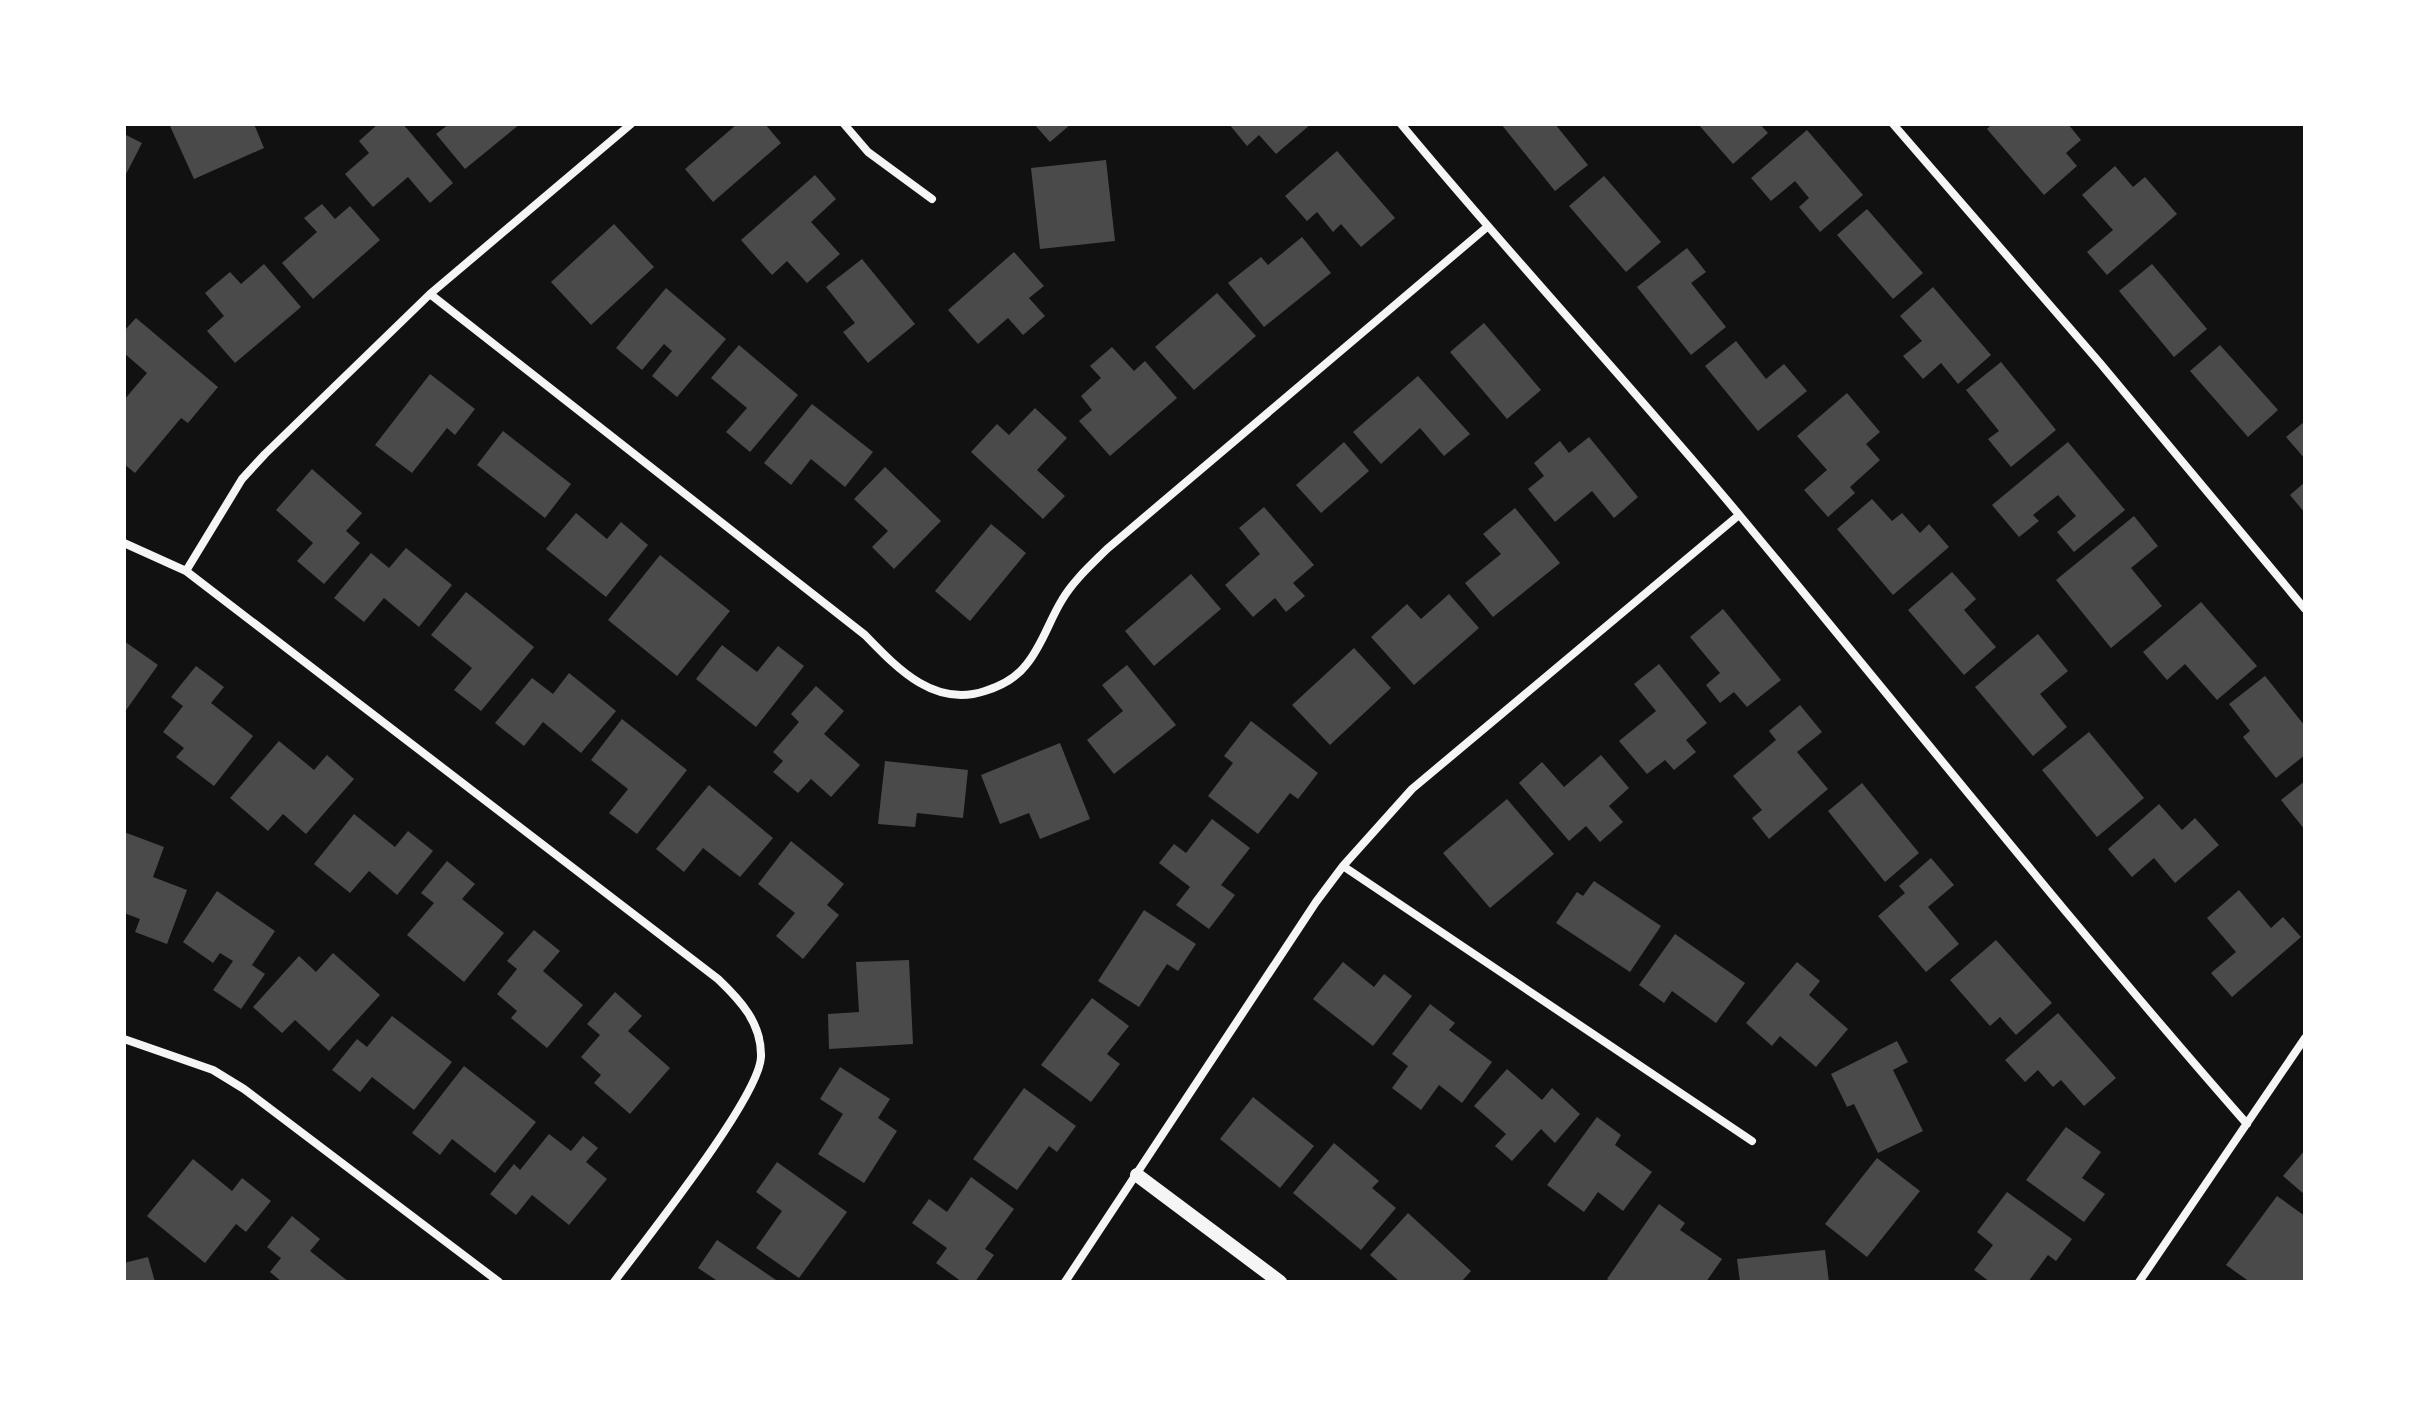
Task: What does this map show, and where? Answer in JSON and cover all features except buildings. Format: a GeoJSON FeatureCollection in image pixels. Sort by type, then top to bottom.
{"type":"FeatureCollection","features":[{"type":"Feature","properties":{"kind":"street"},"geometry":{"type":"LineString","coordinates":[[186,571],[242,479],[430,294],[631,124]]}},
{"type":"Feature","properties":{"kind":"street"},"geometry":{"type":"LineString","coordinates":[[844,124],[868,152],[932,199]]}},
{"type":"Feature","properties":{"kind":"street"},"geometry":{"type":"LineString","coordinates":[[1401,124],[1739,515],[2123,983],[2247,1124]]}},
{"type":"Feature","properties":{"kind":"street"},"geometry":{"type":"LineString","coordinates":[[1893,124],[2100,363],[2305,609]]}},
{"type":"Feature","properties":{"kind":"street"},"geometry":{"type":"LineString","coordinates":[[430,294],[865,635],[912,680],[931,690],[962,695],[993,688],[1017,675],[1035,652],[1062,598],[1107,549],[1487,227]]}},
{"type":"Feature","properties":{"kind":"street"},"geometry":{"type":"LineString","coordinates":[[1065,1282],[1343,866],[1412,789],[1739,515]]}},
{"type":"Feature","properties":{"kind":"street"},"geometry":{"type":"LineString","coordinates":[[124,543],[186,571],[718,979],[737,998],[758,1033],[761,1056],[750,1094],[614,1282]]}},
{"type":"Feature","properties":{"kind":"street"},"geometry":{"type":"LineString","coordinates":[[1343,866],[1752,1141]]}},
{"type":"Feature","properties":{"kind":"street"},"geometry":{"type":"LineString","coordinates":[[2139,1282],[2305,1038]]}},
{"type":"Feature","properties":{"kind":"street"},"geometry":{"type":"LineString","coordinates":[[124,1039],[185,1058],[244,1089],[499,1282]]}},
{"type":"Feature","properties":{"kind":"street"},"geometry":{"type":"LineString","coordinates":[[1137,1175],[1280,1282]]}}]}
